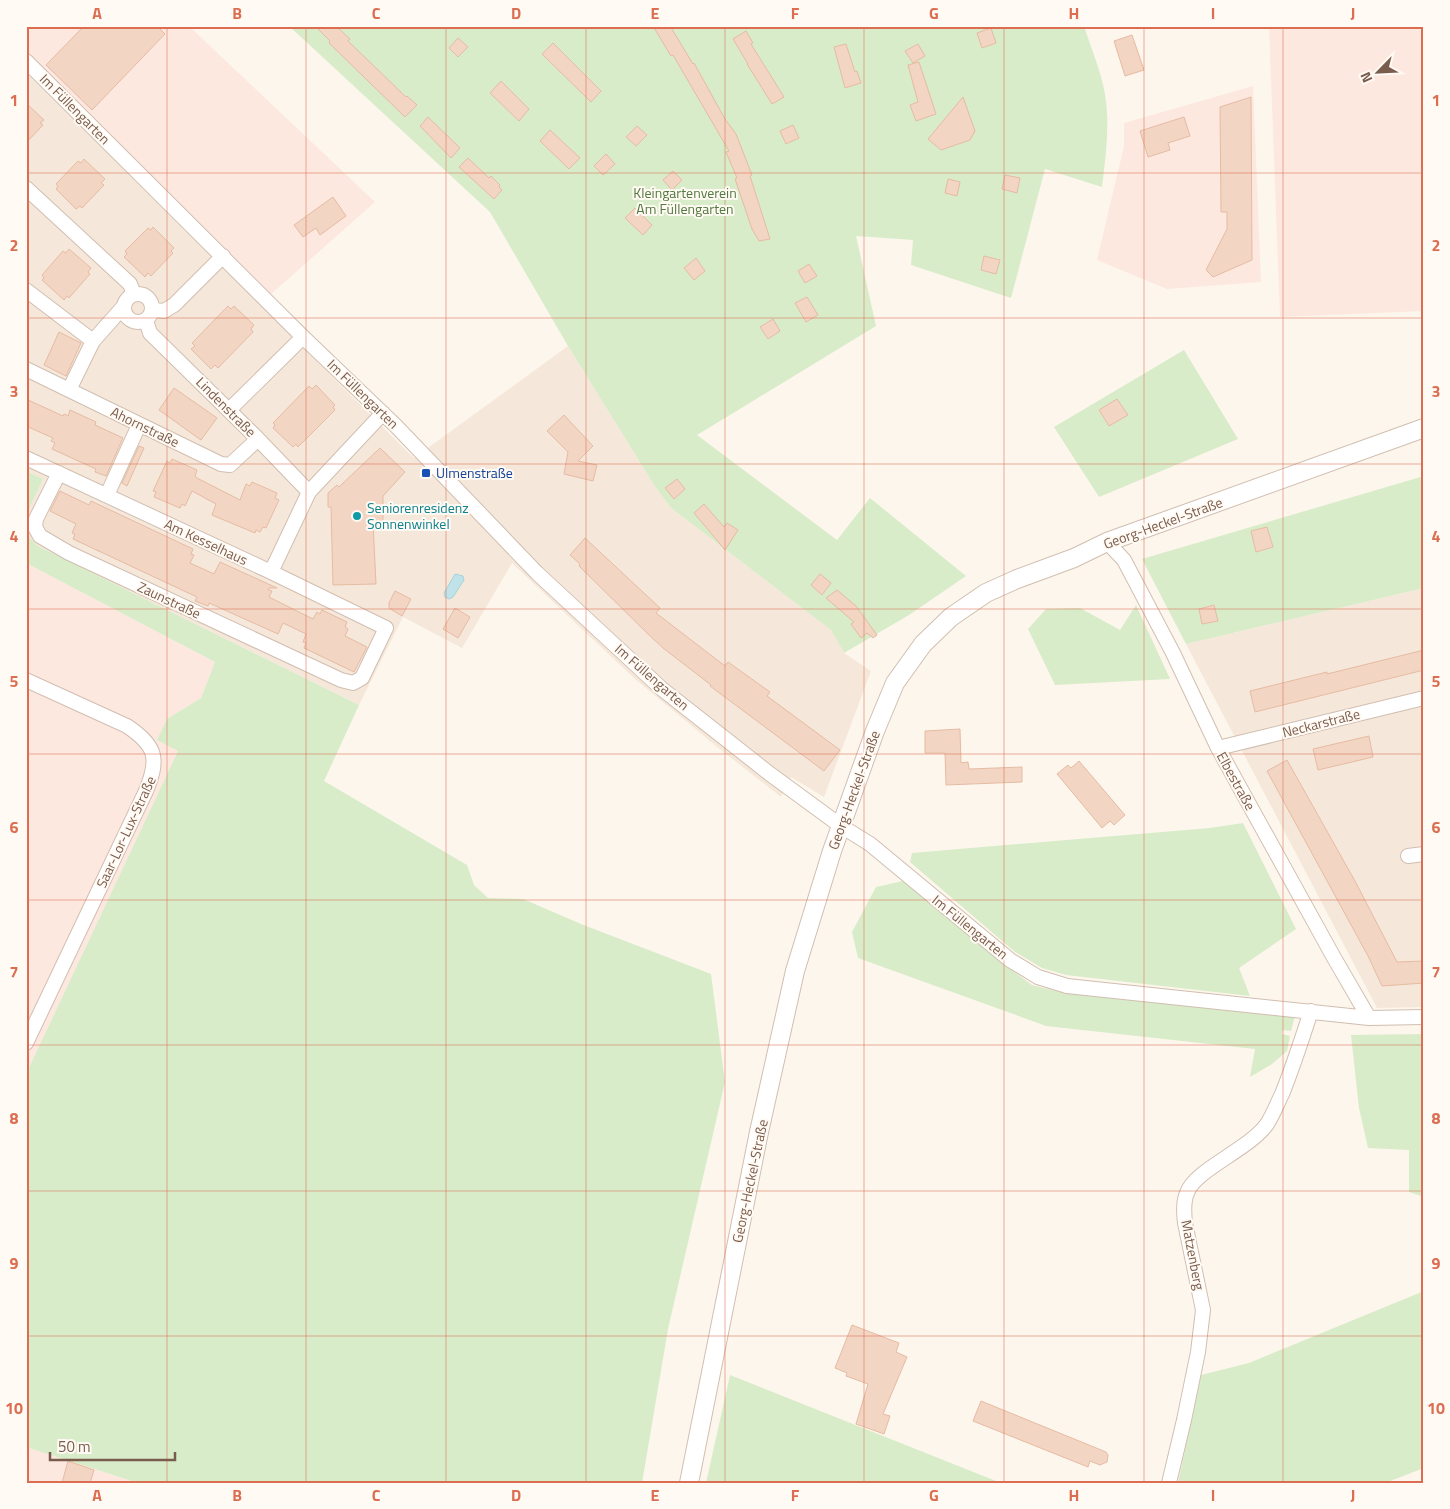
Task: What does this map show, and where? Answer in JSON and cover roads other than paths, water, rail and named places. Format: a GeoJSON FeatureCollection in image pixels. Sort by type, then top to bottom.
{"type":"FeatureCollection","features":[{"type":"Feature","properties":{"kind":"street","name":"Im Füllengarten"},"geometry":{"type":"LineString","coordinates":[[26,61],[303,337],[383,413],[524,560],[662,688],[770,774],[841,826],[870,844],[1010,960],[1038,977],[1067,986],[1369,1018],[1424,1017]]}},
{"type":"Feature","properties":{"kind":"street"},"geometry":{"type":"LineString","coordinates":[[26,188],[130,284],[134,294]]}},
{"type":"Feature","properties":{"kind":"street"},"geometry":{"type":"LineString","coordinates":[[124,306],[125,314],[130,320],[138,322],[149,315],[174,306],[223,256]]}},
{"type":"Feature","properties":{"kind":"street"},"geometry":{"type":"LineString","coordinates":[[26,290],[93,341]]}},
{"type":"Feature","properties":{"kind":"street"},"geometry":{"type":"LineString","coordinates":[[69,390],[93,341],[124,306],[126,300],[134,294],[142,294],[148,297],[152,303],[149,315]]}},
{"type":"Feature","properties":{"kind":"street","name":"Lindenstraße"},"geometry":{"type":"LineString","coordinates":[[149,315],[150,333],[309,492]]}},
{"type":"Feature","properties":{"kind":"street"},"geometry":{"type":"LineString","coordinates":[[229,410],[303,337]]}},
{"type":"Feature","properties":{"kind":"street","name":"Ahornstraße"},"geometry":{"type":"LineString","coordinates":[[26,369],[221,464],[230,465],[258,440]]}},
{"type":"Feature","properties":{"kind":"street"},"geometry":{"type":"LineString","coordinates":[[271,572],[309,492],[383,413]]}},
{"type":"Feature","properties":{"kind":"street"},"geometry":{"type":"LineString","coordinates":[[106,495],[139,425]]}},
{"type":"Feature","properties":{"kind":"street","name":"Georg-Heckel-Straße"},"geometry":{"type":"LineString","coordinates":[[689,1483],[759,1132],[795,971],[841,826],[875,731],[895,683],[923,644],[951,617],[986,593],[1016,579],[1074,558],[1107,542],[1424,428]]}},
{"type":"Feature","properties":{"kind":"street","name":"Am Kesselhaus"},"geometry":{"type":"LineString","coordinates":[[26,458],[271,572],[386,628]]}},
{"type":"Feature","properties":{"kind":"street","name":"Zaunstraße"},"geometry":{"type":"LineString","coordinates":[[59,473],[36,519],[36,528],[40,536],[69,553],[341,680],[353,683],[362,678],[386,628]]}},
{"type":"Feature","properties":{"kind":"street","name":"Elbestraße"},"geometry":{"type":"LineString","coordinates":[[1107,542],[1124,560],[1173,653],[1218,748],[1369,1018]]}},
{"type":"Feature","properties":{"kind":"street","name":"Saar-Lor-Lux-Straße"},"geometry":{"type":"LineString","coordinates":[[26,680],[127,726],[142,736],[149,745],[155,768],[146,791],[26,1043]]}},
{"type":"Feature","properties":{"kind":"street","name":"Neckarstraße"},"geometry":{"type":"LineString","coordinates":[[1218,748],[1424,698]]}},
{"type":"Feature","properties":{"kind":"street"},"geometry":{"type":"LineString","coordinates":[[1408,856],[1424,854]]}},
{"type":"Feature","properties":{"kind":"street","name":"Matzenberg"},"geometry":{"type":"LineString","coordinates":[[1169,1483],[1192,1381],[1203,1310],[1185,1223],[1184,1210],[1187,1192],[1197,1177],[1251,1140],[1266,1125],[1276,1108],[1293,1066],[1312,1011]]}},
{"type":"Feature","properties":{"kind":"water"},"geometry":{"type":"Polygon","coordinates":[[[455,574],[463,576],[464,580],[453,597],[449,599],[445,597],[444,593],[455,574]]]}},
{"type":"Feature","properties":{"kind":"place","name":"Ulmenstraße"},"geometry":{"type":"Point","coordinates":[426,473]}},
{"type":"Feature","properties":{"kind":"place","name":"Seniorenresidenz Sonnenwinkel"},"geometry":{"type":"Point","coordinates":[357,516]}},
{"type":"Feature","properties":{"kind":"park label","name":"Kleingartenverein Am Füllengarten"},"geometry":{"type":"Point","coordinates":[685,202]}}]}
